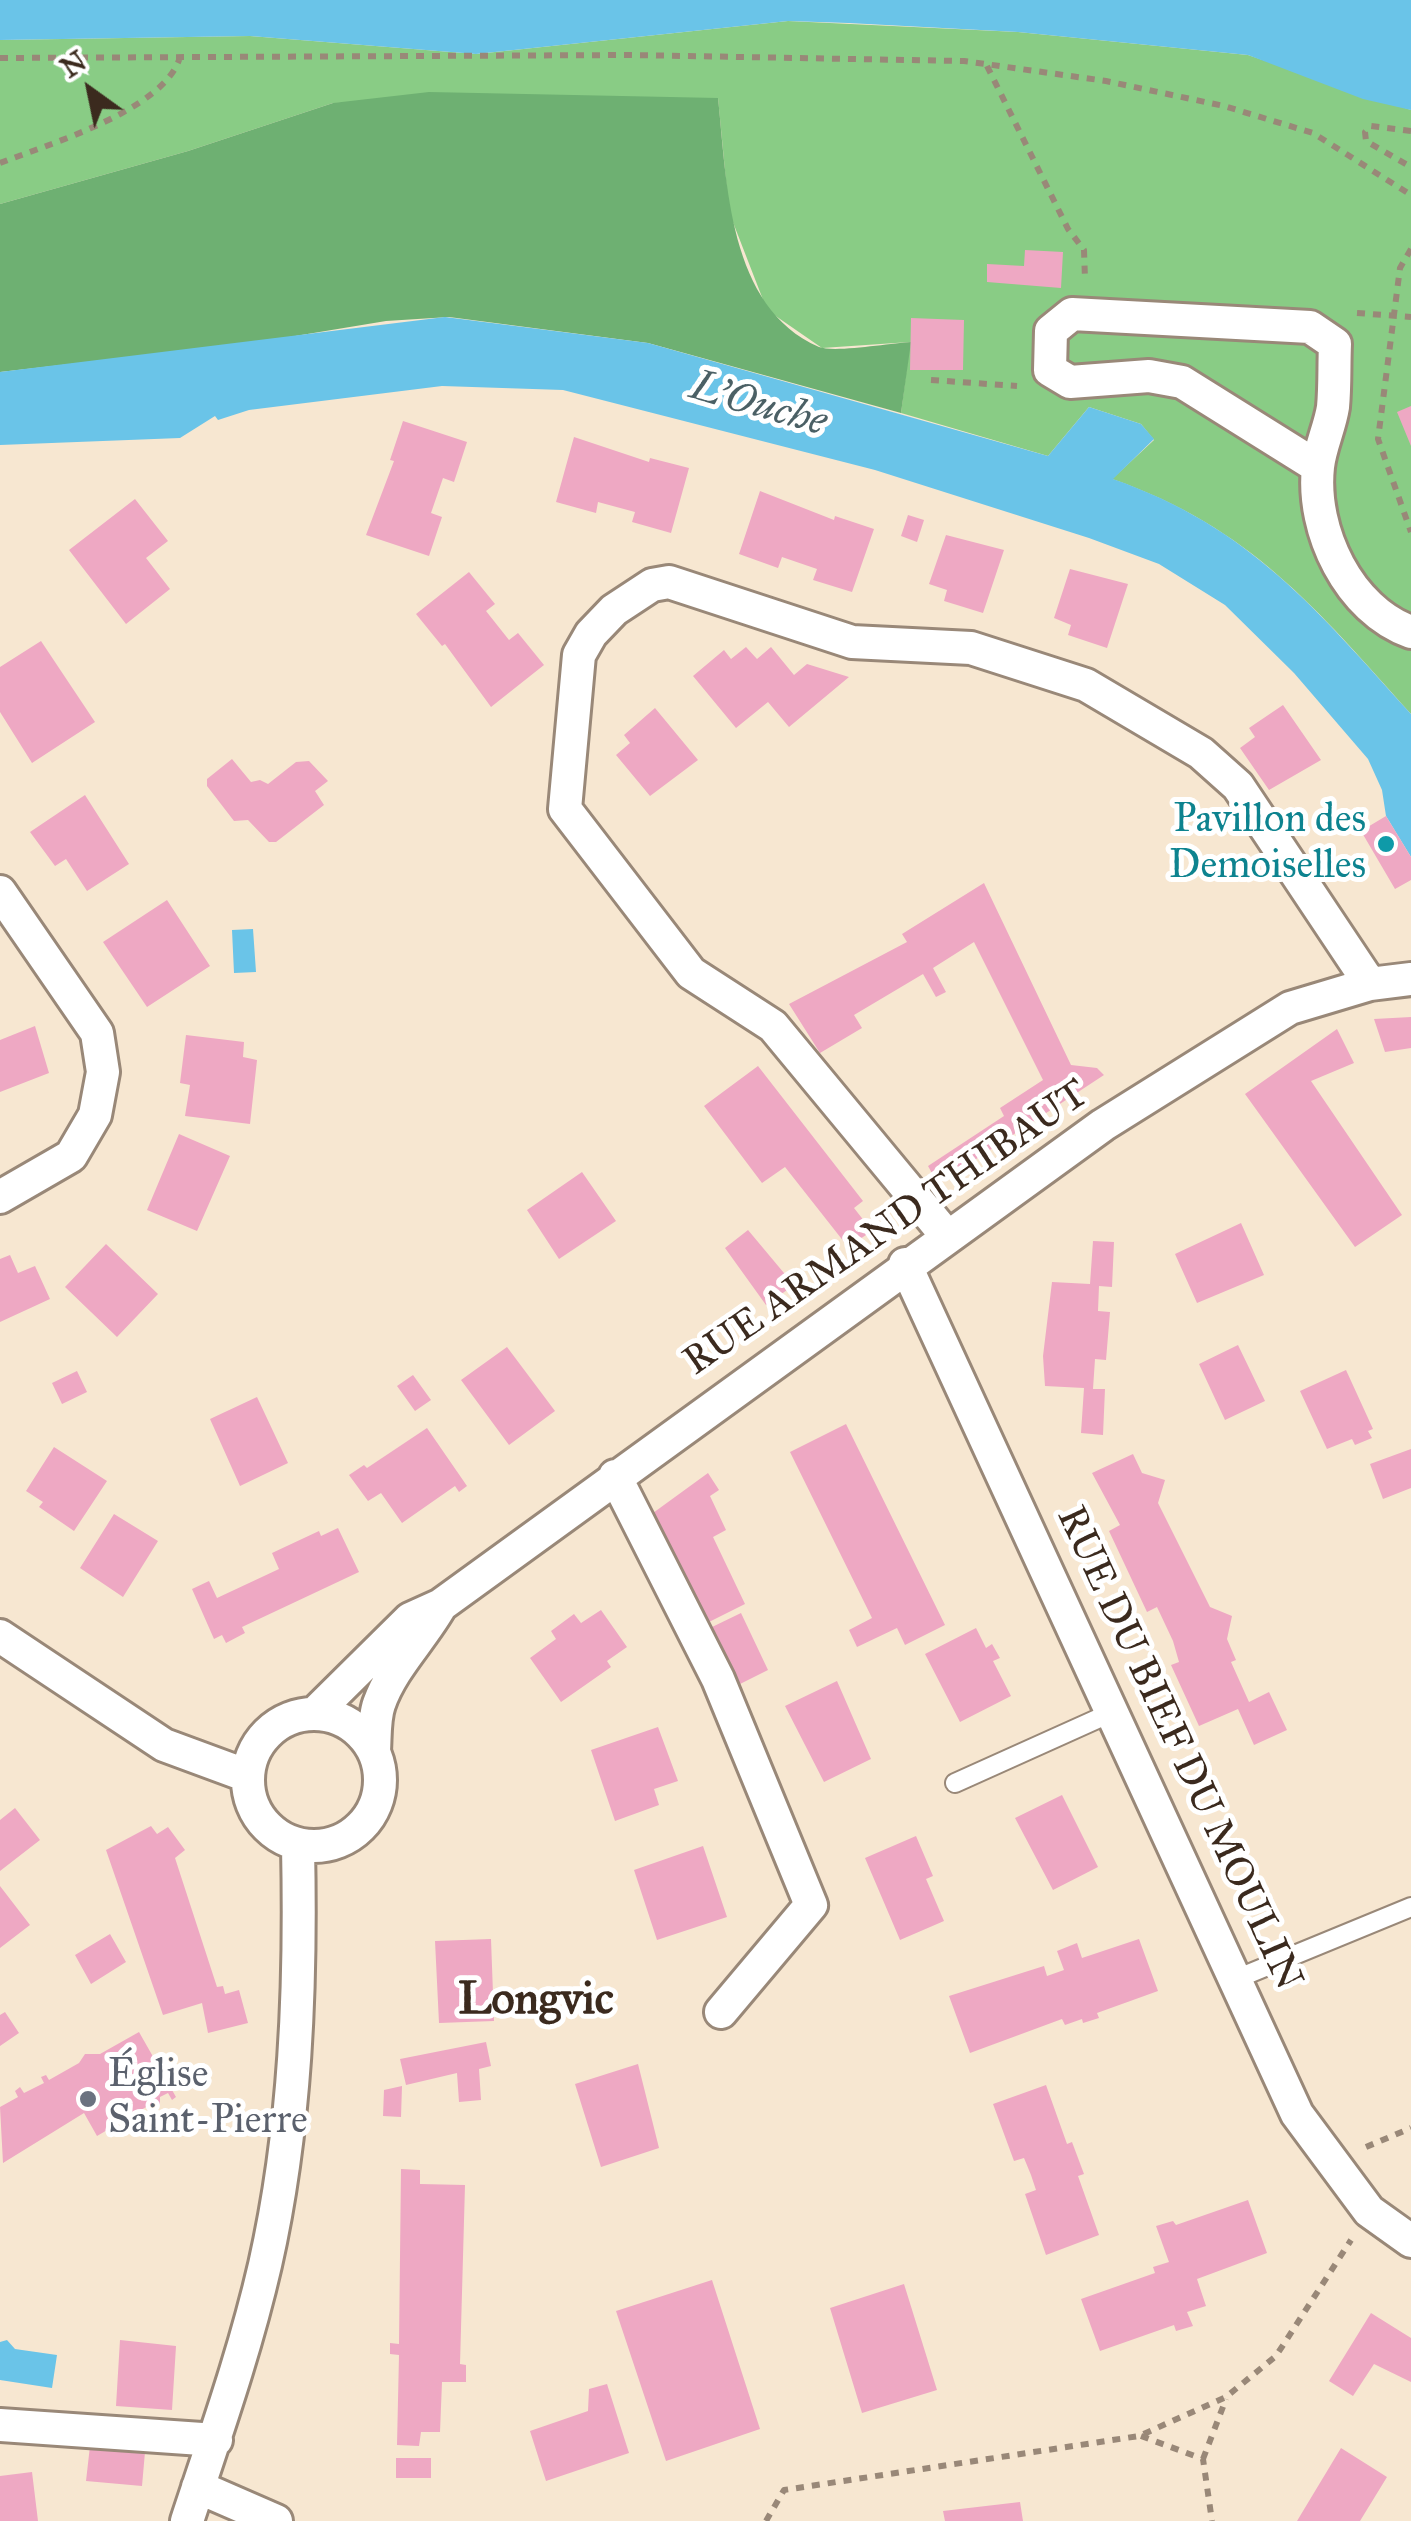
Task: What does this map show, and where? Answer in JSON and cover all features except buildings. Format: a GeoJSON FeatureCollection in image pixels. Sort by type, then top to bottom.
{"type":"FeatureCollection","features":[{"type":"Feature","properties":{"kind":"street"},"geometry":{"type":"LineString","coordinates":[[1318,467],[1182,382],[1149,376],[1070,382],[1050,370],[1051,331],[1072,314],[1310,327],[1334,344],[1333,406],[1318,467],[1318,501],[1331,551],[1356,592],[1394,626],[1411,632]]}},
{"type":"Feature","properties":{"kind":"street"},"geometry":{"type":"LineString","coordinates":[[946,1234],[773,1026],[691,973],[565,809],[579,655],[600,624],[652,585],[669,582],[852,642],[971,648],[1086,685],[1201,754],[1238,786],[1370,984]]}},
{"type":"Feature","properties":{"kind":"street"},"geometry":{"type":"LineString","coordinates":[[0,892],[97,1033],[103,1072],[95,1115],[71,1156],[0,1197]]}},
{"type":"Feature","properties":{"kind":"street","name":"RUE ARMAND THIBAUT"},"geometry":{"type":"LineString","coordinates":[[314,1713],[410,1619],[441,1605],[946,1234],[1103,1125],[1290,1008],[1370,984],[1411,979]]}},
{"type":"Feature","properties":{"kind":"street","name":"RUE DU BIEF DU MOULIN"},"geometry":{"type":"LineString","coordinates":[[906,1264],[1297,2114],[1369,2211],[1411,2241]]}},
{"type":"Feature","properties":{"kind":"street"},"geometry":{"type":"LineString","coordinates":[[615,1476],[718,1679],[810,1904],[721,2012]]}},
{"type":"Feature","properties":{"kind":"street","name":"RUE ARMAND THIBAUT"},"geometry":{"type":"LineString","coordinates":[[374,1751],[378,1706],[396,1670],[424,1636],[441,1605]]}},
{"type":"Feature","properties":{"kind":"street"},"geometry":{"type":"LineString","coordinates":[[0,1636],[164,1745],[248,1776]]}},
{"type":"Feature","properties":{"kind":"street"},"geometry":{"type":"LineString","coordinates":[[314,1713],[352,1724],[374,1751],[381,1784],[371,1815],[356,1833],[335,1843],[298,1846],[261,1820],[251,1799],[248,1776],[256,1746],[272,1728],[292,1717],[314,1713]]}},
{"type":"Feature","properties":{"kind":"street"},"geometry":{"type":"LineString","coordinates":[[187,2521],[216,2440],[265,2264],[282,2174],[296,2029],[298,1846]]}},
{"type":"Feature","properties":{"kind":"street"},"geometry":{"type":"LineString","coordinates":[[0,2426],[216,2440]]}},
{"type":"Feature","properties":{"kind":"street"},"geometry":{"type":"LineString","coordinates":[[198,2487],[276,2521]]}},
{"type":"Feature","properties":{"kind":"lane"},"geometry":{"type":"LineString","coordinates":[[955,1783],[1114,1711]]}},
{"type":"Feature","properties":{"kind":"lane"},"geometry":{"type":"LineString","coordinates":[[1236,1979],[1411,1907]]}},
{"type":"Feature","properties":{"kind":"path"},"geometry":{"type":"LineString","coordinates":[[0,58],[630,54],[987,64],[1106,81],[1224,106],[1313,133],[1411,195]]}},
{"type":"Feature","properties":{"kind":"path"},"geometry":{"type":"LineString","coordinates":[[0,162],[110,120],[175,74],[180,57]]}},
{"type":"Feature","properties":{"kind":"path"},"geometry":{"type":"LineString","coordinates":[[987,64],[1068,229],[1084,250],[1086,296]]}},
{"type":"Feature","properties":{"kind":"path"},"geometry":{"type":"LineString","coordinates":[[1411,132],[1371,126],[1365,132],[1366,141],[1411,167]]}},
{"type":"Feature","properties":{"kind":"path"},"geometry":{"type":"LineString","coordinates":[[1411,249],[1400,268],[1378,439],[1411,532]]}},
{"type":"Feature","properties":{"kind":"path"},"geometry":{"type":"LineString","coordinates":[[1394,315],[1411,317]]}},
{"type":"Feature","properties":{"kind":"path"},"geometry":{"type":"LineString","coordinates":[[931,380],[1018,386],[1019,369]]}},
{"type":"Feature","properties":{"kind":"path"},"geometry":{"type":"LineString","coordinates":[[1332,2160],[1411,2128]]}},
{"type":"Feature","properties":{"kind":"path"},"geometry":{"type":"LineString","coordinates":[[766,2521],[784,2490],[1139,2436],[1226,2398],[1276,2356],[1369,2211]]}},
{"type":"Feature","properties":{"kind":"path"},"geometry":{"type":"LineString","coordinates":[[1212,2521],[1203,2459],[1226,2398]]}},
{"type":"Feature","properties":{"kind":"path"},"geometry":{"type":"LineString","coordinates":[[1139,2436],[1203,2459]]}},
{"type":"Feature","properties":{"kind":"green space"},"geometry":{"type":"Polygon","coordinates":[[[788,21],[1018,32],[1248,55],[1411,110],[1411,714],[1278,575],[1204,521],[1112,479],[1154,440],[1141,424],[1089,407],[1048,456],[901,413],[910,342],[822,348],[767,310],[729,212],[718,98],[333,103],[188,151],[0,204],[0,40],[250,36],[476,54],[788,21]]]}},
{"type":"Feature","properties":{"kind":"green space"},"geometry":{"type":"Polygon","coordinates":[[[429,92],[718,98],[730,204],[738,239],[749,273],[766,303],[789,328],[819,347],[911,342],[901,413],[648,343],[449,317],[386,321],[247,344],[0,372],[0,204],[188,151],[333,103],[429,92]]]}},
{"type":"Feature","properties":{"kind":"water"},"geometry":{"type":"Polygon","coordinates":[[[0,0],[1411,0],[1411,110],[1363,99],[1248,55],[1018,32],[788,21],[476,54],[250,36],[0,40],[0,0]]]}},
{"type":"Feature","properties":{"kind":"water","name":"L'Ouche"},"geometry":{"type":"Polygon","coordinates":[[[445,317],[648,343],[1048,456],[1089,407],[1141,424],[1154,439],[1113,479],[1204,521],[1243,547],[1312,607],[1411,714],[1411,857],[1386,816],[1382,790],[1368,759],[1294,673],[1225,605],[1159,564],[875,470],[563,390],[442,386],[249,410],[218,420],[215,416],[180,438],[0,445],[0,372],[445,317]]]}},
{"type":"Feature","properties":{"kind":"water"},"geometry":{"type":"Polygon","coordinates":[[[253,929],[256,972],[234,973],[232,930],[253,929]]]}},
{"type":"Feature","properties":{"kind":"water"},"geometry":{"type":"Polygon","coordinates":[[[7,2340],[15,2349],[57,2355],[52,2388],[0,2380],[0,2342],[7,2340]]]}},
{"type":"Feature","properties":{"kind":"place","name":"Pavillon des Demoiselles"},"geometry":{"type":"Point","coordinates":[1386,844]}},
{"type":"Feature","properties":{"kind":"place","name":"Église Saint-Pierre"},"geometry":{"type":"Point","coordinates":[88,2099]}},
{"type":"Feature","properties":{"kind":"district","name":"Longvic"},"geometry":{"type":"Point","coordinates":[536,2002]}}]}
